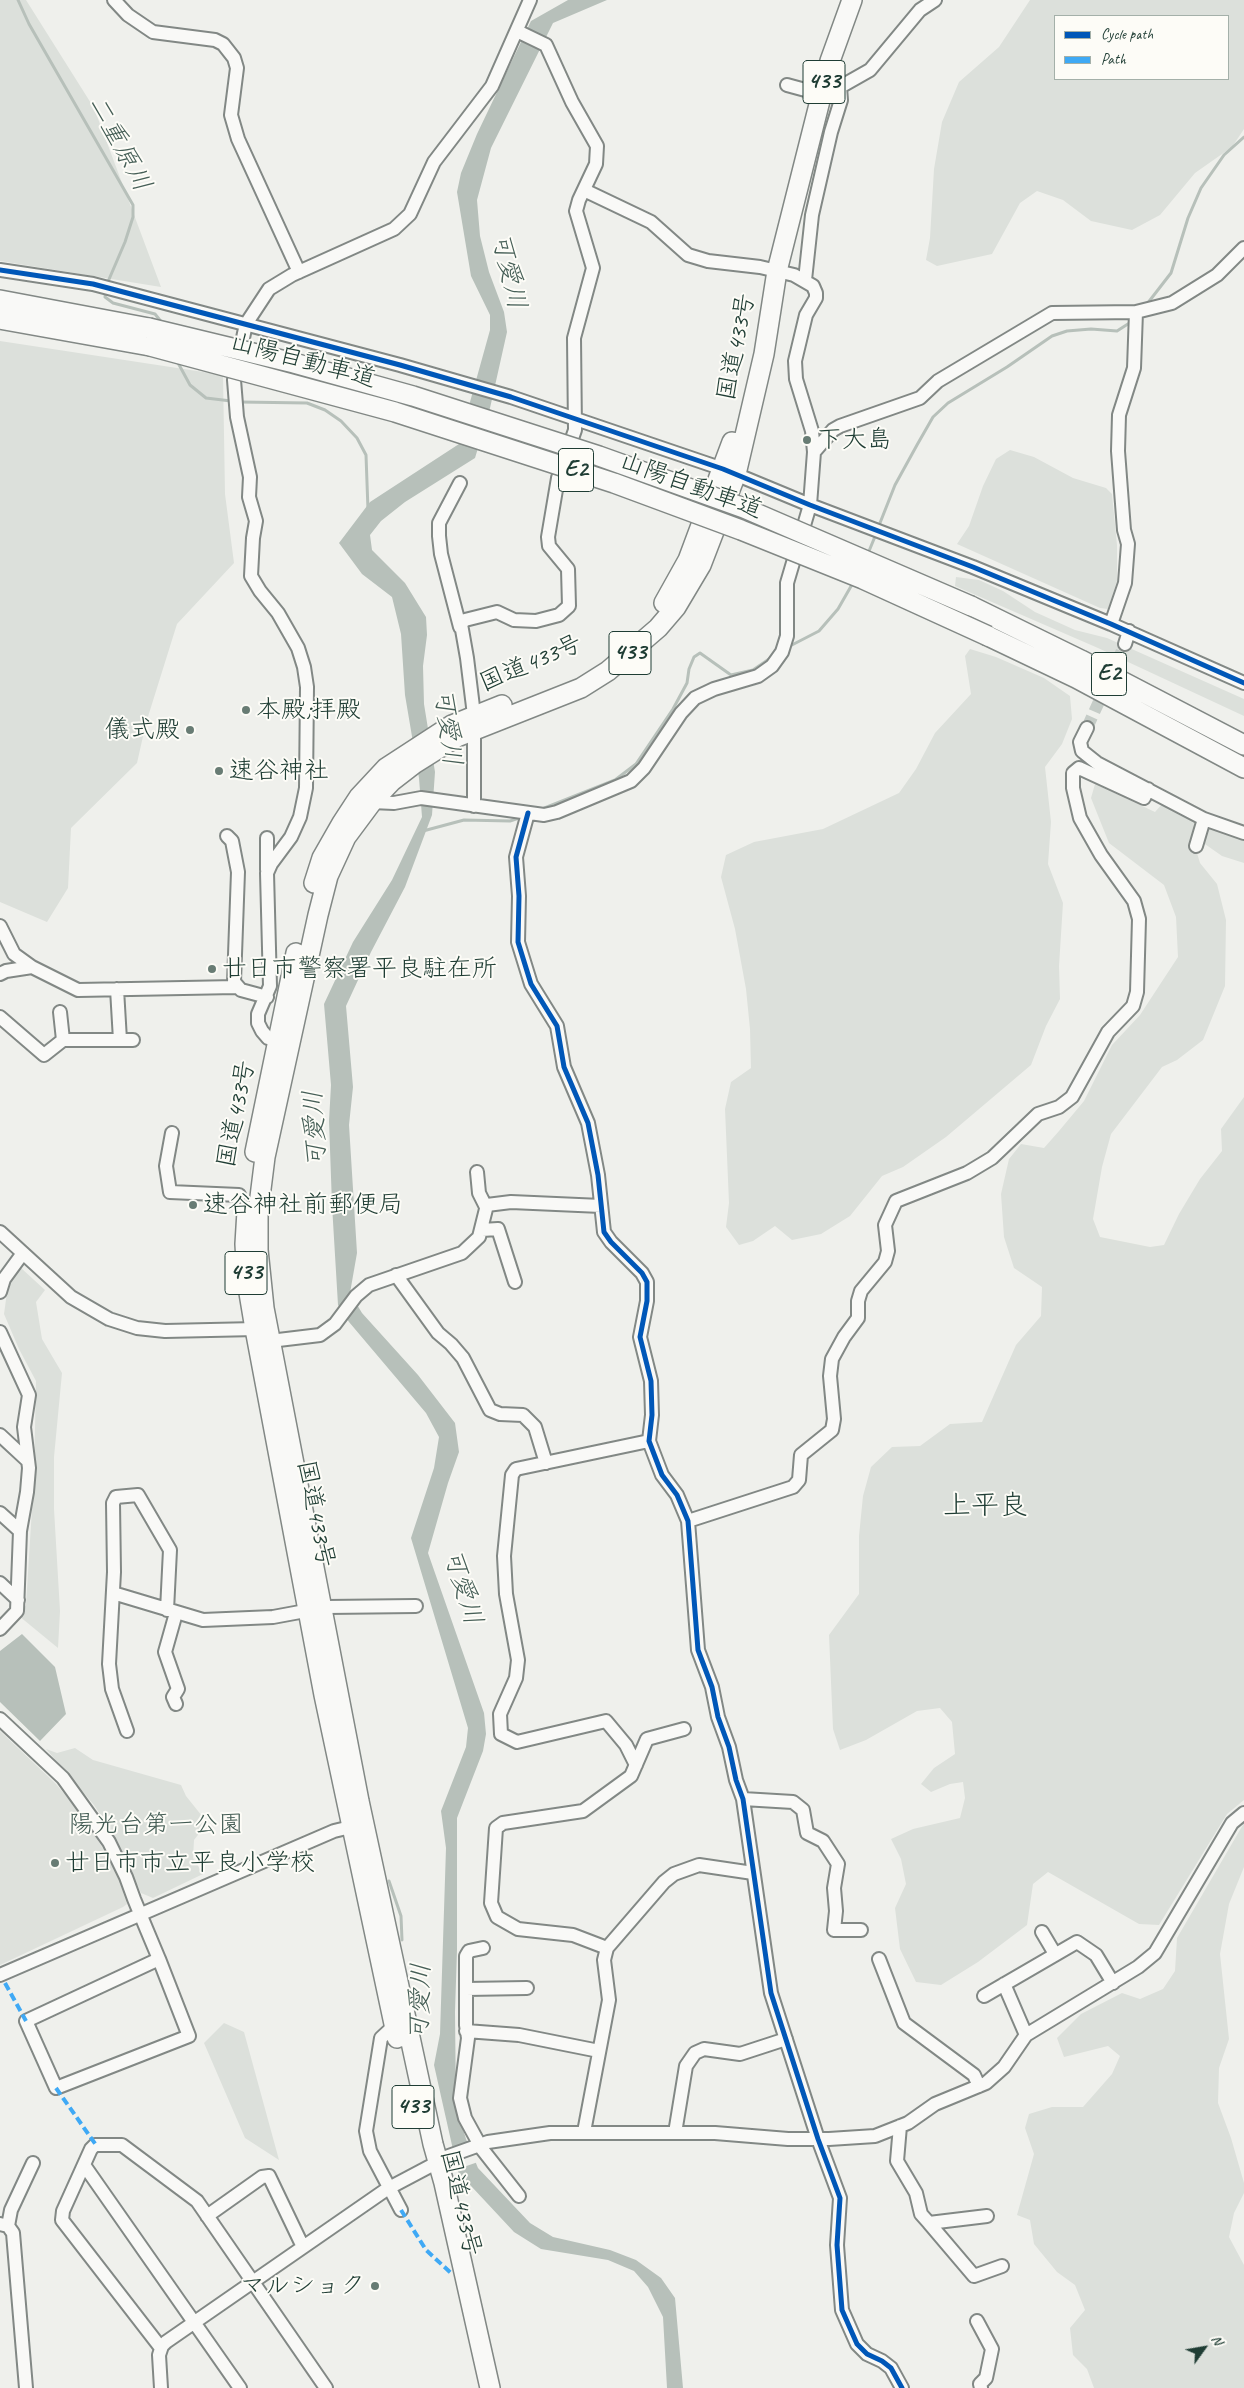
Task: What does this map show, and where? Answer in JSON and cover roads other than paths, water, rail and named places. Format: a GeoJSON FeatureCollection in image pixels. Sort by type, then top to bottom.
{"type":"FeatureCollection","features":[{"type":"Feature","properties":{"kind":"highway","name":"国道433号"},"geometry":{"type":"LineString","coordinates":[[314,1609],[264,1308],[258,1250],[258,1213],[283,1043],[313,885],[322,858],[359,797],[386,768],[412,757],[439,740],[474,722],[581,688],[619,662],[658,628],[676,607],[701,565],[764,354],[777,273],[831,88],[830,61],[852,0]]}},
{"type":"Feature","properties":{"kind":"highway","name":"山陽自動車道"},"geometry":{"type":"LineString","coordinates":[[0,300],[149,337],[395,412],[614,483],[742,530],[863,579],[988,636],[1171,728],[1244,768]]}},
{"type":"Feature","properties":{"kind":"highway","name":"山陽自動車道"},"geometry":{"type":"LineString","coordinates":[[0,319],[149,337],[294,363],[404,394],[598,456],[744,508],[972,606],[1081,660],[1244,745]]}},
{"type":"Feature","properties":{"kind":"highway"},"geometry":{"type":"LineString","coordinates":[[1081,660],[1244,731]]}},
{"type":"Feature","properties":{"kind":"highway"},"geometry":{"type":"LineString","coordinates":[[1171,728],[1244,772]]}},
{"type":"Feature","properties":{"kind":"highway","name":"国道433号"},"geometry":{"type":"LineString","coordinates":[[412,757],[372,802],[346,837],[328,876],[259,1125],[247,1196],[246,1281],[249,1324],[314,1609],[394,2025],[441,2163],[478,2388]]}},
{"type":"Feature","properties":{"kind":"highway","name":"国道433号"},"geometry":{"type":"LineString","coordinates":[[357,1826],[441,2163],[490,2388]]}},
{"type":"Feature","properties":{"kind":"street"},"geometry":{"type":"LineString","coordinates":[[114,0],[128,15],[153,32],[215,40],[223,44],[234,58],[237,68],[231,115],[238,139],[298,272]]}},
{"type":"Feature","properties":{"kind":"street"},"geometry":{"type":"LineString","coordinates":[[267,873],[271,864],[291,837],[303,808],[306,788],[307,688],[304,667],[298,648],[278,613],[260,591],[251,576],[252,538],[256,521],[249,497],[250,477],[237,416],[234,380],[246,324],[269,289],[298,272],[394,229],[410,214],[434,162],[492,86],[521,32],[530,0]]}},
{"type":"Feature","properties":{"kind":"street"},"geometry":{"type":"LineString","coordinates":[[787,85],[809,91],[831,88],[870,70],[920,10],[935,0]]}},
{"type":"Feature","properties":{"kind":"street"},"geometry":{"type":"LineString","coordinates":[[460,627],[465,620],[498,612],[514,620],[536,621],[559,614],[568,606],[568,569],[550,546],[548,537],[558,478],[575,430],[574,338],[593,268],[576,211],[596,164],[597,146],[572,102],[544,43],[521,32]]}},
{"type":"Feature","properties":{"kind":"street"},"geometry":{"type":"LineString","coordinates":[[805,280],[812,215],[841,100],[831,88]]}},
{"type":"Feature","properties":{"kind":"street"},"geometry":{"type":"LineString","coordinates":[[372,802],[394,803],[419,798],[544,815],[555,813],[631,781],[644,768],[681,713],[695,698],[714,689],[758,676],[772,666],[785,644],[787,584],[810,505],[814,452],[812,430],[796,379],[794,361],[806,315],[816,298],[816,292],[813,286],[805,280],[777,273],[697,259],[682,250],[651,222],[584,190]]}},
{"type":"Feature","properties":{"kind":"street"},"geometry":{"type":"LineString","coordinates":[[814,452],[840,426],[920,398],[938,382],[1042,317],[1060,312],[1136,312],[1172,303],[1196,290],[1217,275],[1244,248]]}},
{"type":"Feature","properties":{"kind":"street"},"geometry":{"type":"LineString","coordinates":[[0,270],[93,284],[502,394],[575,418],[730,471],[810,505],[973,566],[1111,624],[1127,637],[1244,683]]}},
{"type":"Feature","properties":{"kind":"street"},"geometry":{"type":"LineString","coordinates":[[1111,624],[1124,582],[1128,544],[1124,530],[1118,450],[1119,415],[1134,368],[1136,312]]}},
{"type":"Feature","properties":{"kind":"street"},"geometry":{"type":"LineString","coordinates":[[460,483],[439,523],[439,536],[440,554],[468,658],[474,722],[474,806]]}},
{"type":"Feature","properties":{"kind":"street"},"geometry":{"type":"LineString","coordinates":[[1086,728],[1080,742],[1082,751],[1097,763],[1204,818],[1244,833]]}},
{"type":"Feature","properties":{"kind":"street"},"geometry":{"type":"LineString","coordinates":[[688,1521],[786,1489],[793,1486],[799,1480],[801,1456],[832,1430],[834,1419],[830,1376],[832,1359],[844,1336],[858,1318],[858,1301],[861,1291],[885,1262],[888,1250],[885,1225],[896,1200],[967,1173],[992,1158],[1038,1114],[1059,1107],[1072,1097],[1108,1032],[1133,1006],[1137,992],[1139,919],[1137,910],[1134,901],[1101,855],[1080,818],[1072,788],[1073,773],[1079,768],[1144,798],[1148,789]]}},
{"type":"Feature","properties":{"kind":"street"},"geometry":{"type":"LineString","coordinates":[[528,813],[516,857],[519,896],[518,942],[531,984],[557,1026],[564,1066],[588,1123],[598,1175],[604,1232],[648,1282],[647,1301],[640,1337],[651,1380],[652,1415],[649,1441],[662,1475],[678,1495],[688,1521],[698,1650],[712,1687],[718,1717],[729,1747],[736,1780],[743,1799],[772,1993],[818,2139],[840,2198],[837,2245],[842,2310],[857,2344],[866,2354],[891,2368],[902,2388]]}},
{"type":"Feature","properties":{"kind":"street"},"geometry":{"type":"LineString","coordinates":[[1196,846],[1204,818]]}},
{"type":"Feature","properties":{"kind":"street"},"geometry":{"type":"LineString","coordinates":[[227,836],[232,841],[238,872],[233,969],[236,986]]}},
{"type":"Feature","properties":{"kind":"street"},"geometry":{"type":"LineString","coordinates":[[267,838],[271,982],[267,997],[258,1014],[258,1023],[268,1038],[283,1043]]}},
{"type":"Feature","properties":{"kind":"street"},"geometry":{"type":"LineString","coordinates":[[0,926],[14,954],[32,967],[78,990],[236,986],[241,990],[267,997]]}},
{"type":"Feature","properties":{"kind":"street"},"geometry":{"type":"LineString","coordinates":[[0,974],[6,971],[32,967]]}},
{"type":"Feature","properties":{"kind":"street"},"geometry":{"type":"LineString","coordinates":[[0,1017],[44,1055],[63,1040],[127,1040],[117,989]]}},
{"type":"Feature","properties":{"kind":"street"},"geometry":{"type":"LineString","coordinates":[[60,1012],[63,1040]]}},
{"type":"Feature","properties":{"kind":"street"},"geometry":{"type":"LineString","coordinates":[[172,1133],[166,1166],[170,1192],[239,1195]]}},
{"type":"Feature","properties":{"kind":"street"},"geometry":{"type":"LineString","coordinates":[[0,1232],[71,1297],[96,1313],[122,1324],[166,1331],[249,1324],[263,1333],[270,1341],[320,1335],[328,1330],[356,1296],[369,1285],[462,1253],[474,1243],[482,1230],[486,1207],[479,1193],[477,1172]]}},
{"type":"Feature","properties":{"kind":"street"},"geometry":{"type":"LineString","coordinates":[[486,1207],[511,1202],[601,1206]]}},
{"type":"Feature","properties":{"kind":"street"},"geometry":{"type":"LineString","coordinates":[[482,1230],[498,1229],[515,1282]]}},
{"type":"Feature","properties":{"kind":"street"},"geometry":{"type":"LineString","coordinates":[[0,1292],[4,1279],[23,1253]]}},
{"type":"Feature","properties":{"kind":"street"},"geometry":{"type":"LineString","coordinates":[[396,1275],[438,1333],[463,1358],[490,1410],[500,1414],[523,1415],[535,1427],[546,1463]]}},
{"type":"Feature","properties":{"kind":"street"},"geometry":{"type":"LineString","coordinates":[[0,1332],[29,1395],[24,1428],[28,1462],[27,1492],[20,1531],[17,1611],[0,1629]]}},
{"type":"Feature","properties":{"kind":"street"},"geometry":{"type":"LineString","coordinates":[[0,1435],[28,1462]]}},
{"type":"Feature","properties":{"kind":"street"},"geometry":{"type":"LineString","coordinates":[[636,1765],[625,1743],[606,1721],[516,1742],[500,1732],[500,1714],[513,1686],[518,1669],[517,1652],[504,1575],[505,1536],[512,1475],[519,1468],[649,1441]]}},
{"type":"Feature","properties":{"kind":"street"},"geometry":{"type":"LineString","coordinates":[[127,1731],[110,1677],[109,1652],[113,1593],[114,1499],[119,1496],[136,1494],[170,1550],[172,1611],[165,1652],[178,1688],[173,1698],[176,1704]]}},
{"type":"Feature","properties":{"kind":"street"},"geometry":{"type":"LineString","coordinates":[[0,1513],[20,1531]]}},
{"type":"Feature","properties":{"kind":"street"},"geometry":{"type":"LineString","coordinates":[[0,1583],[18,1600]]}},
{"type":"Feature","properties":{"kind":"street"},"geometry":{"type":"LineString","coordinates":[[113,1593],[208,1620],[273,1617],[314,1609],[416,1606]]}},
{"type":"Feature","properties":{"kind":"street"},"geometry":{"type":"LineString","coordinates":[[0,1719],[63,1778],[109,1842],[159,1960],[189,2036],[56,2088],[26,2022],[159,1960]]}},
{"type":"Feature","properties":{"kind":"street"},"geometry":{"type":"LineString","coordinates":[[607,1948],[574,1935],[518,1929],[497,1917],[492,1903],[494,1832],[499,1824],[503,1823],[583,1811],[628,1779],[647,1739],[684,1729]]}},
{"type":"Feature","properties":{"kind":"street"},"geometry":{"type":"LineString","coordinates":[[743,1799],[794,1802],[803,1810],[807,1833],[823,1841],[838,1864],[834,1888],[836,1911],[834,1930],[861,1930]]}},
{"type":"Feature","properties":{"kind":"street"},"geometry":{"type":"LineString","coordinates":[[161,2388],[159,2356],[161,2348],[166,2342],[388,2188],[441,2163],[506,2138],[550,2133],[584,2132],[676,2133],[818,2139],[875,2136],[900,2126],[935,2104],[986,2083],[1004,2067],[1026,2035],[1113,1983],[1138,1967],[1155,1953],[1232,1822],[1244,1813]]}},
{"type":"Feature","properties":{"kind":"street"},"geometry":{"type":"LineString","coordinates":[[0,1975],[334,1831],[357,1826]]}},
{"type":"Feature","properties":{"kind":"street"},"geometry":{"type":"LineString","coordinates":[[584,2132],[608,2000],[604,1960],[607,1948],[664,1882],[674,1874],[699,1865],[753,1874]]}},
{"type":"Feature","properties":{"kind":"street"},"geometry":{"type":"LineString","coordinates":[[1042,1932],[1055,1954]]}},
{"type":"Feature","properties":{"kind":"street"},"geometry":{"type":"LineString","coordinates":[[984,1996],[1077,1942],[1096,1955],[1113,1983]]}},
{"type":"Feature","properties":{"kind":"street"},"geometry":{"type":"LineString","coordinates":[[483,1948],[472,1950],[467,1954],[466,2031],[468,2040],[460,2098],[465,2118],[479,2149],[519,2196]]}},
{"type":"Feature","properties":{"kind":"street"},"geometry":{"type":"LineString","coordinates":[[878,1959],[904,2023],[974,2074],[979,2086]]}},
{"type":"Feature","properties":{"kind":"street"},"geometry":{"type":"LineString","coordinates":[[1004,1984],[1026,2035]]}},
{"type":"Feature","properties":{"kind":"street"},"geometry":{"type":"LineString","coordinates":[[466,1989],[527,1988]]}},
{"type":"Feature","properties":{"kind":"street"},"geometry":{"type":"LineString","coordinates":[[394,2025],[381,2040],[366,2131],[370,2151],[401,2210]]}},
{"type":"Feature","properties":{"kind":"street"},"geometry":{"type":"LineString","coordinates":[[466,2031],[519,2035],[599,2051]]}},
{"type":"Feature","properties":{"kind":"street"},"geometry":{"type":"LineString","coordinates":[[676,2133],[686,2066],[695,2053],[704,2049],[740,2054],[786,2039]]}},
{"type":"Feature","properties":{"kind":"street"},"geometry":{"type":"LineString","coordinates":[[900,2126],[897,2161],[916,2193],[920,2214],[974,2276],[1002,2266]]}},
{"type":"Feature","properties":{"kind":"street"},"geometry":{"type":"LineString","coordinates":[[161,2348],[62,2220],[63,2211],[84,2164],[95,2145],[122,2145],[197,2202],[326,2388]]}},
{"type":"Feature","properties":{"kind":"street"},"geometry":{"type":"LineString","coordinates":[[26,2388],[13,2233],[4,2225],[33,2163]]}},
{"type":"Feature","properties":{"kind":"street"},"geometry":{"type":"LineString","coordinates":[[84,2164],[240,2388]]}},
{"type":"Feature","properties":{"kind":"street"},"geometry":{"type":"LineString","coordinates":[[207,2216],[262,2177],[269,2176],[304,2247]]}},
{"type":"Feature","properties":{"kind":"street"},"geometry":{"type":"LineString","coordinates":[[929,2223],[987,2216]]}},
{"type":"Feature","properties":{"kind":"street"},"geometry":{"type":"LineString","coordinates":[[978,2321],[992,2349],[986,2378],[980,2384],[981,2388]]}},
{"type":"Feature","properties":{"kind":"waterway","name":"二重原川"},"geometry":{"type":"LineString","coordinates":[[18,0],[29,24],[133,205],[133,217],[125,242],[107,284]]}},
{"type":"Feature","properties":{"kind":"waterway"},"geometry":{"type":"LineString","coordinates":[[1147,304],[1171,273],[1188,218],[1201,188],[1224,155],[1244,137]]}},
{"type":"Feature","properties":{"kind":"waterway","name":"二重原川"},"geometry":{"type":"LineString","coordinates":[[106,290],[105,297],[113,303],[155,314],[163,324]]}},
{"type":"Feature","properties":{"kind":"waterway"},"geometry":{"type":"LineString","coordinates":[[878,528],[895,485],[917,445],[933,417],[948,403],[1007,367],[1052,336],[1067,331],[1091,329],[1117,331],[1131,322]]}},
{"type":"Feature","properties":{"kind":"waterway","name":"二重原川"},"geometry":{"type":"LineString","coordinates":[[177,361],[190,385],[206,398],[231,401]]}},
{"type":"Feature","properties":{"kind":"waterway","name":"二重原川"},"geometry":{"type":"LineString","coordinates":[[240,402],[307,403],[325,410],[341,421],[357,438],[366,455],[368,510]]}},
{"type":"Feature","properties":{"kind":"waterway"},"geometry":{"type":"LineString","coordinates":[[867,556],[876,534]]}},
{"type":"Feature","properties":{"kind":"waterway"},"geometry":{"type":"LineString","coordinates":[[788,647],[819,631],[838,609],[854,581]]}},
{"type":"Feature","properties":{"kind":"waterway"},"geometry":{"type":"LineString","coordinates":[[542,809],[615,780],[636,764],[673,709],[687,683],[689,669],[694,657],[700,653],[731,675],[753,670],[772,657]]}},
{"type":"Feature","properties":{"kind":"waterway"},"geometry":{"type":"LineString","coordinates":[[423,831],[464,820],[510,821],[522,817]]}},
{"type":"Feature","properties":{"kind":"waterway"},"geometry":{"type":"LineString","coordinates":[[389,1881],[401,1916],[402,1940]]}},
{"type":"Feature","properties":{"kind":"tunnel"},"geometry":{"type":"LineString","coordinates":[[1087,728],[1125,644]]}},
{"type":"Feature","properties":{"kind":"place","name":"下大島"},"geometry":{"type":"Point","coordinates":[807,440]}},
{"type":"Feature","properties":{"kind":"place","name":"本殿;拝殿"},"geometry":{"type":"Point","coordinates":[246,710]}},
{"type":"Feature","properties":{"kind":"place","name":"儀式殿"},"geometry":{"type":"Point","coordinates":[190,730]}},
{"type":"Feature","properties":{"kind":"place","name":"速谷神社"},"geometry":{"type":"Point","coordinates":[219,771]}},
{"type":"Feature","properties":{"kind":"place","name":"廿日市警察署平良駐在所"},"geometry":{"type":"Point","coordinates":[212,969]}},
{"type":"Feature","properties":{"kind":"place","name":"速谷神社前郵便局"},"geometry":{"type":"Point","coordinates":[193,1205]}},
{"type":"Feature","properties":{"kind":"place","name":"廿日市市立平良小学校"},"geometry":{"type":"Point","coordinates":[55,1863]}},
{"type":"Feature","properties":{"kind":"place","name":"マルショク"},"geometry":{"type":"Point","coordinates":[375,2286]}},
{"type":"Feature","properties":{"kind":"district","name":"上平良"},"geometry":{"type":"Point","coordinates":[985,1507]}},
{"type":"Feature","properties":{"kind":"water label","name":"可愛川"},"geometry":{"type":"Point","coordinates":[508,271]}},
{"type":"Feature","properties":{"kind":"water label","name":"可愛川"},"geometry":{"type":"Point","coordinates":[447,727]}},
{"type":"Feature","properties":{"kind":"water label","name":"可愛川"},"geometry":{"type":"Point","coordinates":[316,1129]}},
{"type":"Feature","properties":{"kind":"water label","name":"可愛川"},"geometry":{"type":"Point","coordinates":[462,1587]}},
{"type":"Feature","properties":{"kind":"water label","name":"可愛川"},"geometry":{"type":"Point","coordinates":[421,2002]}},
{"type":"Feature","properties":{"kind":"park label","name":"陽光台第一公園"},"geometry":{"type":"Point","coordinates":[156,1825]}}]}
